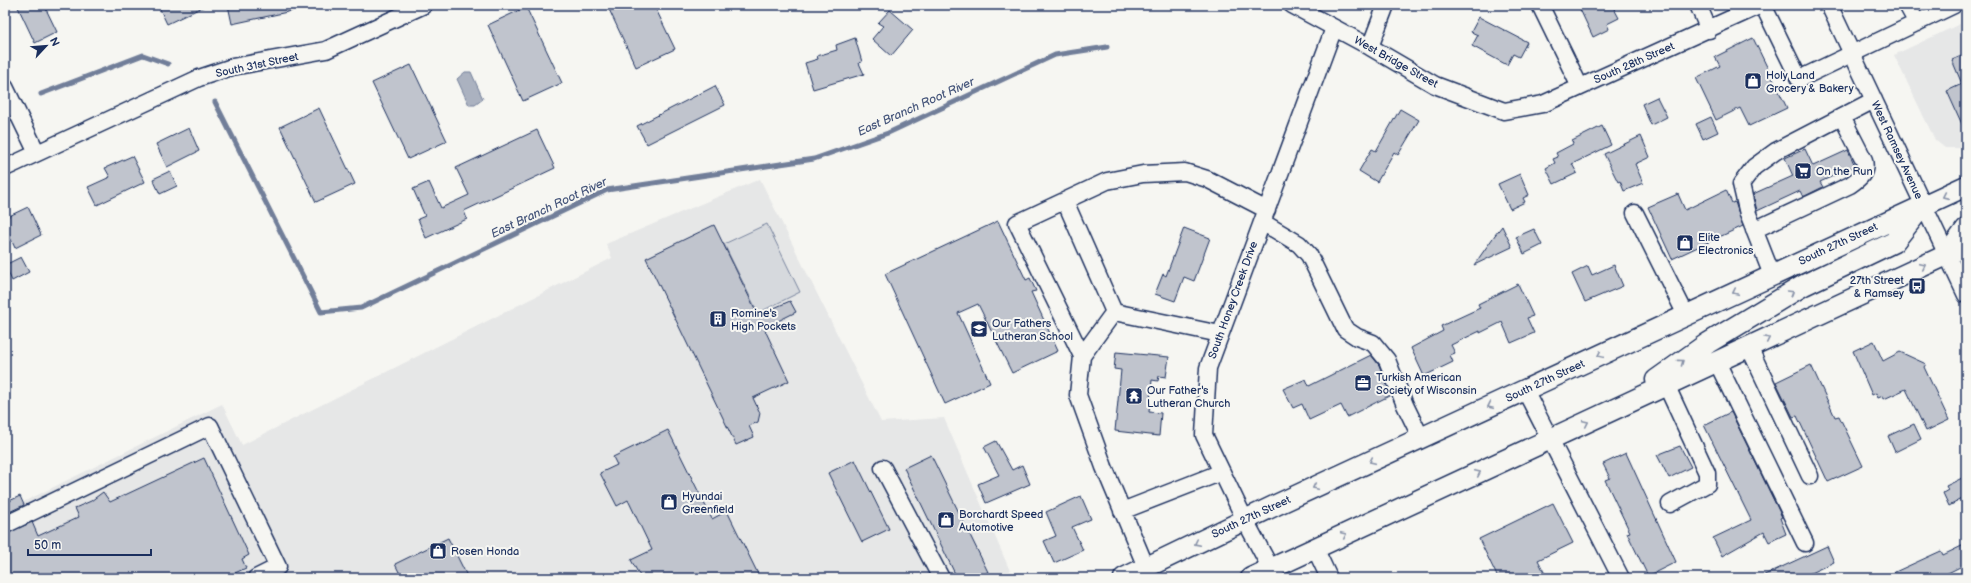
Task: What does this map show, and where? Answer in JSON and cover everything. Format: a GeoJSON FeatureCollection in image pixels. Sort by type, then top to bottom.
{"type":"FeatureCollection","features":[{"type":"Feature","properties":{"kind":"main road","name":"South 27th Street"},"geometry":{"type":"LineString","coordinates":[[1124,578],[1421,438],[1966,186]]}},
{"type":"Feature","properties":{"kind":"main road"},"geometry":{"type":"LineString","coordinates":[[1664,381],[1708,343],[1804,285],[1894,242],[1923,205]]}},
{"type":"Feature","properties":{"kind":"main road"},"geometry":{"type":"LineString","coordinates":[[1947,255],[1966,229]]}},
{"type":"Feature","properties":{"kind":"main road"},"geometry":{"type":"LineString","coordinates":[[1252,578],[1615,409],[1664,381],[1717,362],[1966,246]]}},
{"type":"Feature","properties":{"kind":"street","name":"South 31st Street"},"geometry":{"type":"LineString","coordinates":[[5,168],[199,78],[232,68],[326,50],[424,5]]}},
{"type":"Feature","properties":{"kind":"street","name":"West Bridge Street"},"geometry":{"type":"LineString","coordinates":[[1292,5],[1370,47],[1435,85],[1504,111]]}},
{"type":"Feature","properties":{"kind":"street"},"geometry":{"type":"LineString","coordinates":[[1370,47],[1386,5]]}},
{"type":"Feature","properties":{"kind":"street"},"geometry":{"type":"LineString","coordinates":[[1540,5],[1580,87]]}},
{"type":"Feature","properties":{"kind":"street"},"geometry":{"type":"LineString","coordinates":[[1698,5],[1709,30]]}},
{"type":"Feature","properties":{"kind":"street"},"geometry":{"type":"LineString","coordinates":[[1762,5],[1799,79],[1954,5]]}},
{"type":"Feature","properties":{"kind":"street","name":"South 28th Street"},"geometry":{"type":"LineString","coordinates":[[1504,111],[1543,104],[1762,5]]}},
{"type":"Feature","properties":{"kind":"street","name":"West Ramsey Avenue"},"geometry":{"type":"LineString","coordinates":[[1829,5],[1966,295]]}},
{"type":"Feature","properties":{"kind":"street"},"geometry":{"type":"LineString","coordinates":[[1907,5],[1917,23]]}},
{"type":"Feature","properties":{"kind":"street","name":"South Honey Creek Drive"},"geometry":{"type":"LineString","coordinates":[[1271,569],[1245,520],[1204,435],[1208,368],[1334,28]]}},
{"type":"Feature","properties":{"kind":"street"},"geometry":{"type":"LineString","coordinates":[[5,87],[37,153]]}},
{"type":"Feature","properties":{"kind":"street"},"geometry":{"type":"LineString","coordinates":[[1772,275],[1748,214],[1741,184],[1754,166],[1776,151],[1874,100]]}},
{"type":"Feature","properties":{"kind":"street"},"geometry":{"type":"LineString","coordinates":[[1754,230],[1850,185],[1862,176],[1865,167],[1864,160],[1842,117]]}},
{"type":"Feature","properties":{"kind":"street"},"geometry":{"type":"LineString","coordinates":[[1082,356],[1017,223],[1107,181],[1143,174],[1184,172],[1207,178],[1264,216],[1299,244],[1310,255],[1345,329],[1357,337],[1373,343],[1387,360],[1405,405],[1421,438]]}},
{"type":"Feature","properties":{"kind":"street"},"geometry":{"type":"LineString","coordinates":[[1066,201],[1114,312]]}},
{"type":"Feature","properties":{"kind":"street"},"geometry":{"type":"LineString","coordinates":[[1634,213],[1686,315]]}},
{"type":"Feature","properties":{"kind":"street"},"geometry":{"type":"LineString","coordinates":[[1114,312],[1220,334]]}},
{"type":"Feature","properties":{"kind":"street"},"geometry":{"type":"LineString","coordinates":[[1114,312],[1082,356],[1078,395],[1122,511],[1146,568]]}},
{"type":"Feature","properties":{"kind":"street"},"geometry":{"type":"LineString","coordinates":[[1749,347],[1810,476]]}},
{"type":"Feature","properties":{"kind":"street"},"geometry":{"type":"LineString","coordinates":[[1717,362],[1805,543]]}},
{"type":"Feature","properties":{"kind":"street"},"geometry":{"type":"LineString","coordinates":[[1664,381],[1707,473],[1707,484],[1670,504]]}},
{"type":"Feature","properties":{"kind":"street"},"geometry":{"type":"LineString","coordinates":[[1525,390],[1621,578]]}},
{"type":"Feature","properties":{"kind":"street"},"geometry":{"type":"LineString","coordinates":[[5,524],[210,426],[278,568],[256,578]]}},
{"type":"Feature","properties":{"kind":"street"},"geometry":{"type":"LineString","coordinates":[[883,468],[941,578]]}},
{"type":"Feature","properties":{"kind":"street"},"geometry":{"type":"LineString","coordinates":[[1122,511],[1222,472]]}},
{"type":"Feature","properties":{"kind":"street"},"geometry":{"type":"LineString","coordinates":[[1315,548],[1329,578]]}},
{"type":"Feature","properties":{"kind":"shaded area"},"geometry":{"type":"Polygon","coordinates":[[[1966,21],[1966,146],[1961,148],[1945,148],[1935,140],[1894,55],[1966,21]]]}},
{"type":"Feature","properties":{"kind":"shaded area"},"geometry":{"type":"Polygon","coordinates":[[[465,72],[471,72],[483,99],[475,105],[469,105],[457,79],[465,72]]]}},
{"type":"Feature","properties":{"kind":"shaded area"},"geometry":{"type":"Polygon","coordinates":[[[760,179],[881,422],[944,418],[1013,578],[5,578],[5,511],[222,404],[242,445],[612,258],[606,244],[760,179]]]}},
{"type":"Feature","properties":{"kind":"shaded area"},"geometry":{"type":"Polygon","coordinates":[[[767,224],[800,292],[758,313],[724,244],[767,224]]]}},
{"type":"Feature","properties":{"kind":"building"},"geometry":{"type":"Polygon","coordinates":[[[17,5],[44,5],[57,32],[35,43],[17,5]]]}},
{"type":"Feature","properties":{"kind":"building"},"geometry":{"type":"Polygon","coordinates":[[[158,5],[207,5],[167,24],[158,5]]]}},
{"type":"Feature","properties":{"kind":"building"},"geometry":{"type":"Polygon","coordinates":[[[228,5],[291,5],[292,11],[232,24],[228,5]]]}},
{"type":"Feature","properties":{"kind":"building"},"geometry":{"type":"Polygon","coordinates":[[[607,5],[654,5],[675,49],[636,67],[607,5]]]}},
{"type":"Feature","properties":{"kind":"building"},"geometry":{"type":"Polygon","coordinates":[[[1578,5],[1612,5],[1619,18],[1607,24],[1609,29],[1593,37],[1578,5]]]}},
{"type":"Feature","properties":{"kind":"building"},"geometry":{"type":"Polygon","coordinates":[[[526,7],[562,83],[523,101],[488,25],[526,7]]]}},
{"type":"Feature","properties":{"kind":"building"},"geometry":{"type":"Polygon","coordinates":[[[890,10],[913,30],[891,56],[872,39],[883,26],[878,23],[890,10]]]}},
{"type":"Feature","properties":{"kind":"building"},"geometry":{"type":"Polygon","coordinates":[[[1479,17],[1527,42],[1519,57],[1513,54],[1507,65],[1472,46],[1478,35],[1471,32],[1479,17]]]}},
{"type":"Feature","properties":{"kind":"building"},"geometry":{"type":"Polygon","coordinates":[[[855,38],[862,62],[859,63],[864,74],[813,89],[805,63],[818,59],[817,56],[837,50],[836,45],[855,38]]]}},
{"type":"Feature","properties":{"kind":"building"},"geometry":{"type":"Polygon","coordinates":[[[1753,38],[1787,108],[1749,126],[1740,108],[1716,120],[1696,78],[1720,66],[1715,57],[1753,38]]]}},
{"type":"Feature","properties":{"kind":"building"},"geometry":{"type":"Polygon","coordinates":[[[1966,54],[1966,133],[1947,91],[1962,84],[1952,60],[1966,54]]]}},
{"type":"Feature","properties":{"kind":"building"},"geometry":{"type":"Polygon","coordinates":[[[411,65],[447,141],[408,159],[372,83],[411,65]]]}},
{"type":"Feature","properties":{"kind":"building"},"geometry":{"type":"Polygon","coordinates":[[[715,86],[725,105],[647,144],[637,126],[715,86]]]}},
{"type":"Feature","properties":{"kind":"building"},"geometry":{"type":"Polygon","coordinates":[[[1657,97],[1667,117],[1651,125],[1642,104],[1657,97]]]}},
{"type":"Feature","properties":{"kind":"building"},"geometry":{"type":"Polygon","coordinates":[[[319,108],[355,184],[316,202],[280,127],[319,108]]]}},
{"type":"Feature","properties":{"kind":"building"},"geometry":{"type":"Polygon","coordinates":[[[1400,109],[1419,120],[1398,155],[1394,152],[1377,182],[1359,171],[1372,149],[1376,151],[1400,109]]]}},
{"type":"Feature","properties":{"kind":"building"},"geometry":{"type":"Polygon","coordinates":[[[1711,117],[1718,132],[1703,139],[1696,124],[1711,117]]]}},
{"type":"Feature","properties":{"kind":"building"},"geometry":{"type":"Polygon","coordinates":[[[1602,126],[1611,145],[1572,164],[1577,173],[1554,184],[1546,168],[1555,163],[1553,159],[1558,157],[1556,153],[1573,144],[1572,141],[1602,126]]]}},
{"type":"Feature","properties":{"kind":"building"},"geometry":{"type":"Polygon","coordinates":[[[189,128],[199,151],[167,167],[156,144],[189,128]]]}},
{"type":"Feature","properties":{"kind":"building"},"geometry":{"type":"Polygon","coordinates":[[[537,130],[555,168],[464,211],[467,219],[426,238],[418,219],[425,216],[413,189],[429,182],[441,208],[469,195],[456,168],[537,130]]]}},
{"type":"Feature","properties":{"kind":"building"},"geometry":{"type":"Polygon","coordinates":[[[1641,136],[1650,157],[1635,164],[1643,183],[1624,191],[1620,181],[1618,182],[1604,154],[1641,136]]]}},
{"type":"Feature","properties":{"kind":"building"},"geometry":{"type":"Polygon","coordinates":[[[1805,149],[1813,166],[1848,150],[1855,166],[1820,182],[1823,187],[1803,197],[1800,191],[1757,211],[1753,194],[1793,176],[1785,158],[1805,149]]]}},
{"type":"Feature","properties":{"kind":"building"},"geometry":{"type":"Polygon","coordinates":[[[132,156],[145,182],[97,205],[88,187],[110,177],[105,168],[132,156]]]}},
{"type":"Feature","properties":{"kind":"building"},"geometry":{"type":"Polygon","coordinates":[[[170,171],[177,186],[160,194],[153,179],[170,171]]]}},
{"type":"Feature","properties":{"kind":"building"},"geometry":{"type":"Polygon","coordinates":[[[1520,174],[1529,195],[1523,198],[1525,202],[1510,209],[1498,184],[1520,174]]]}},
{"type":"Feature","properties":{"kind":"building"},"geometry":{"type":"Polygon","coordinates":[[[1726,190],[1732,203],[1735,202],[1743,226],[1672,259],[1648,207],[1678,194],[1685,210],[1726,190]]]}},
{"type":"Feature","properties":{"kind":"building"},"geometry":{"type":"Polygon","coordinates":[[[28,207],[41,235],[15,248],[5,226],[5,218],[28,207]]]}},
{"type":"Feature","properties":{"kind":"building","name":"Our Fathers Lutheran School"},"geometry":{"type":"Polygon","coordinates":[[[998,221],[1026,280],[1030,278],[1036,291],[1031,292],[1058,351],[1012,373],[978,304],[958,313],[990,383],[945,404],[885,274],[998,221]]]}},
{"type":"Feature","properties":{"kind":"building","name":"Romine's High Pockets"},"geometry":{"type":"Polygon","coordinates":[[[714,225],[758,315],[790,301],[796,312],[764,328],[789,381],[753,398],[760,413],[758,422],[749,426],[754,437],[736,445],[646,258],[714,225]]]}},
{"type":"Feature","properties":{"kind":"building"},"geometry":{"type":"Polygon","coordinates":[[[1502,226],[1512,247],[1474,265],[1495,235],[1502,226]]]}},
{"type":"Feature","properties":{"kind":"building"},"geometry":{"type":"Polygon","coordinates":[[[1184,228],[1210,238],[1194,281],[1184,277],[1175,301],[1155,294],[1163,274],[1166,276],[1184,228]]]}},
{"type":"Feature","properties":{"kind":"building"},"geometry":{"type":"Polygon","coordinates":[[[1534,229],[1542,245],[1524,254],[1516,237],[1534,229]]]}},
{"type":"Feature","properties":{"kind":"building"},"geometry":{"type":"Polygon","coordinates":[[[21,257],[29,272],[12,281],[5,265],[21,257]]]}},
{"type":"Feature","properties":{"kind":"building"},"geometry":{"type":"Polygon","coordinates":[[[1614,265],[1623,286],[1585,302],[1572,274],[1588,266],[1592,275],[1614,265]]]}},
{"type":"Feature","properties":{"kind":"building"},"geometry":{"type":"Polygon","coordinates":[[[1518,284],[1533,316],[1527,318],[1534,333],[1511,343],[1502,322],[1451,345],[1455,353],[1450,355],[1453,362],[1424,376],[1411,348],[1443,331],[1441,326],[1480,308],[1478,304],[1518,284]]]}},
{"type":"Feature","properties":{"kind":"building"},"geometry":{"type":"Polygon","coordinates":[[[1874,341],[1883,361],[1900,352],[1926,364],[1924,367],[1949,420],[1926,431],[1906,389],[1884,399],[1883,396],[1878,398],[1876,393],[1872,395],[1853,351],[1874,341]]]}},
{"type":"Feature","properties":{"kind":"building","name":"Our Father's Lutheran Church"},"geometry":{"type":"Polygon","coordinates":[[[1116,352],[1169,357],[1166,377],[1159,376],[1158,381],[1152,380],[1149,412],[1161,413],[1159,436],[1115,431],[1121,370],[1114,369],[1116,352]]]}},
{"type":"Feature","properties":{"kind":"building"},"geometry":{"type":"Polygon","coordinates":[[[1371,355],[1379,365],[1391,395],[1347,417],[1341,405],[1309,420],[1302,404],[1293,408],[1283,389],[1306,379],[1309,386],[1371,355]]]}},
{"type":"Feature","properties":{"kind":"building"},"geometry":{"type":"Polygon","coordinates":[[[1811,365],[1835,417],[1839,416],[1863,466],[1828,482],[1797,416],[1793,417],[1776,382],[1811,365]]]}},
{"type":"Feature","properties":{"kind":"building"},"geometry":{"type":"Polygon","coordinates":[[[1731,412],[1782,517],[1780,518],[1786,534],[1769,542],[1764,532],[1722,556],[1713,538],[1751,520],[1704,425],[1731,412]]]}},
{"type":"Feature","properties":{"kind":"building"},"geometry":{"type":"Polygon","coordinates":[[[1914,424],[1921,439],[1895,452],[1888,436],[1914,424]]]}},
{"type":"Feature","properties":{"kind":"building","name":"Hyundai Greenfield"},"geometry":{"type":"Polygon","coordinates":[[[668,430],[712,519],[727,511],[760,578],[641,578],[631,560],[652,550],[628,500],[617,506],[600,473],[617,465],[613,457],[668,430]]]}},
{"type":"Feature","properties":{"kind":"building"},"geometry":{"type":"Polygon","coordinates":[[[996,441],[1012,470],[1022,465],[1030,484],[986,503],[978,484],[999,475],[984,447],[996,441]]]}},
{"type":"Feature","properties":{"kind":"building"},"geometry":{"type":"Polygon","coordinates":[[[1680,446],[1691,467],[1669,478],[1657,455],[1680,446]]]}},
{"type":"Feature","properties":{"kind":"building"},"geometry":{"type":"Polygon","coordinates":[[[1626,453],[1676,562],[1648,576],[1627,533],[1630,532],[1605,480],[1610,478],[1603,464],[1626,453]]]}},
{"type":"Feature","properties":{"kind":"building","name":"Borchardt Speed Automotive"},"geometry":{"type":"Polygon","coordinates":[[[931,455],[988,572],[977,578],[957,578],[904,468],[931,455]]]}},
{"type":"Feature","properties":{"kind":"building"},"geometry":{"type":"Polygon","coordinates":[[[204,458],[249,555],[242,559],[246,568],[224,578],[5,578],[5,534],[32,522],[38,536],[79,517],[75,508],[91,501],[103,492],[110,502],[204,458]]]}},
{"type":"Feature","properties":{"kind":"building"},"geometry":{"type":"Polygon","coordinates":[[[855,460],[889,529],[862,542],[828,473],[855,460]]]}},
{"type":"Feature","properties":{"kind":"building"},"geometry":{"type":"Polygon","coordinates":[[[1966,476],[1966,497],[1949,506],[1943,493],[1948,490],[1946,486],[1966,476]]]}},
{"type":"Feature","properties":{"kind":"building"},"geometry":{"type":"Polygon","coordinates":[[[20,496],[24,505],[5,514],[5,503],[20,496]]]}},
{"type":"Feature","properties":{"kind":"building"},"geometry":{"type":"Polygon","coordinates":[[[1081,496],[1091,519],[1072,527],[1083,550],[1054,563],[1044,541],[1056,536],[1046,512],[1081,496]]]}},
{"type":"Feature","properties":{"kind":"building"},"geometry":{"type":"Polygon","coordinates":[[[1553,503],[1573,543],[1538,560],[1547,578],[1498,578],[1479,539],[1553,503]]]}},
{"type":"Feature","properties":{"kind":"building","name":"Rosen Honda"},"geometry":{"type":"Polygon","coordinates":[[[448,538],[468,578],[402,578],[395,564],[448,538]]]}},
{"type":"Feature","properties":{"kind":"building"},"geometry":{"type":"Polygon","coordinates":[[[1966,544],[1966,564],[1938,578],[1882,578],[1941,551],[1943,555],[1966,544]]]}},
{"type":"Feature","properties":{"kind":"building"},"geometry":{"type":"Polygon","coordinates":[[[1827,546],[1834,562],[1800,578],[1758,578],[1827,546]]]}},
{"type":"Feature","properties":{"kind":"waterway","name":"East Branch Root River"},"geometry":{"type":"LineString","coordinates":[[215,102],[321,312],[361,308],[607,190],[814,159],[888,133],[1055,55],[1107,47]]}},
{"type":"Feature","properties":{"kind":"waterway","name":"East Branch Root River"},"geometry":{"type":"LineString","coordinates":[[41,94],[143,55],[168,64]]}},
{"type":"Feature","properties":{"kind":"place","name":"Holy Land Grocery & Bakery"},"geometry":{"type":"Point","coordinates":[1753,81]}},
{"type":"Feature","properties":{"kind":"place","name":"On the Run"},"geometry":{"type":"Point","coordinates":[1803,171]}},
{"type":"Feature","properties":{"kind":"place","name":"Elite Electronics"},"geometry":{"type":"Point","coordinates":[1685,243]}},
{"type":"Feature","properties":{"kind":"place","name":"27th Street & Ramsey"},"geometry":{"type":"Point","coordinates":[1917,286]}},
{"type":"Feature","properties":{"kind":"place","name":"Romine's High Pockets"},"geometry":{"type":"Point","coordinates":[718,319]}},
{"type":"Feature","properties":{"kind":"place","name":"Our Fathers Lutheran School"},"geometry":{"type":"Point","coordinates":[979,329]}},
{"type":"Feature","properties":{"kind":"place","name":"Turkish American Society of Wisconsin"},"geometry":{"type":"Point","coordinates":[1363,383]}},
{"type":"Feature","properties":{"kind":"place","name":"Our Father's Lutheran Church"},"geometry":{"type":"Point","coordinates":[1134,396]}},
{"type":"Feature","properties":{"kind":"place","name":"Hyundai Greenfield"},"geometry":{"type":"Point","coordinates":[669,502]}},
{"type":"Feature","properties":{"kind":"place","name":"Borchardt Speed Automotive"},"geometry":{"type":"Point","coordinates":[946,520]}},
{"type":"Feature","properties":{"kind":"place","name":"Rosen Honda"},"geometry":{"type":"Point","coordinates":[438,551]}}]}
